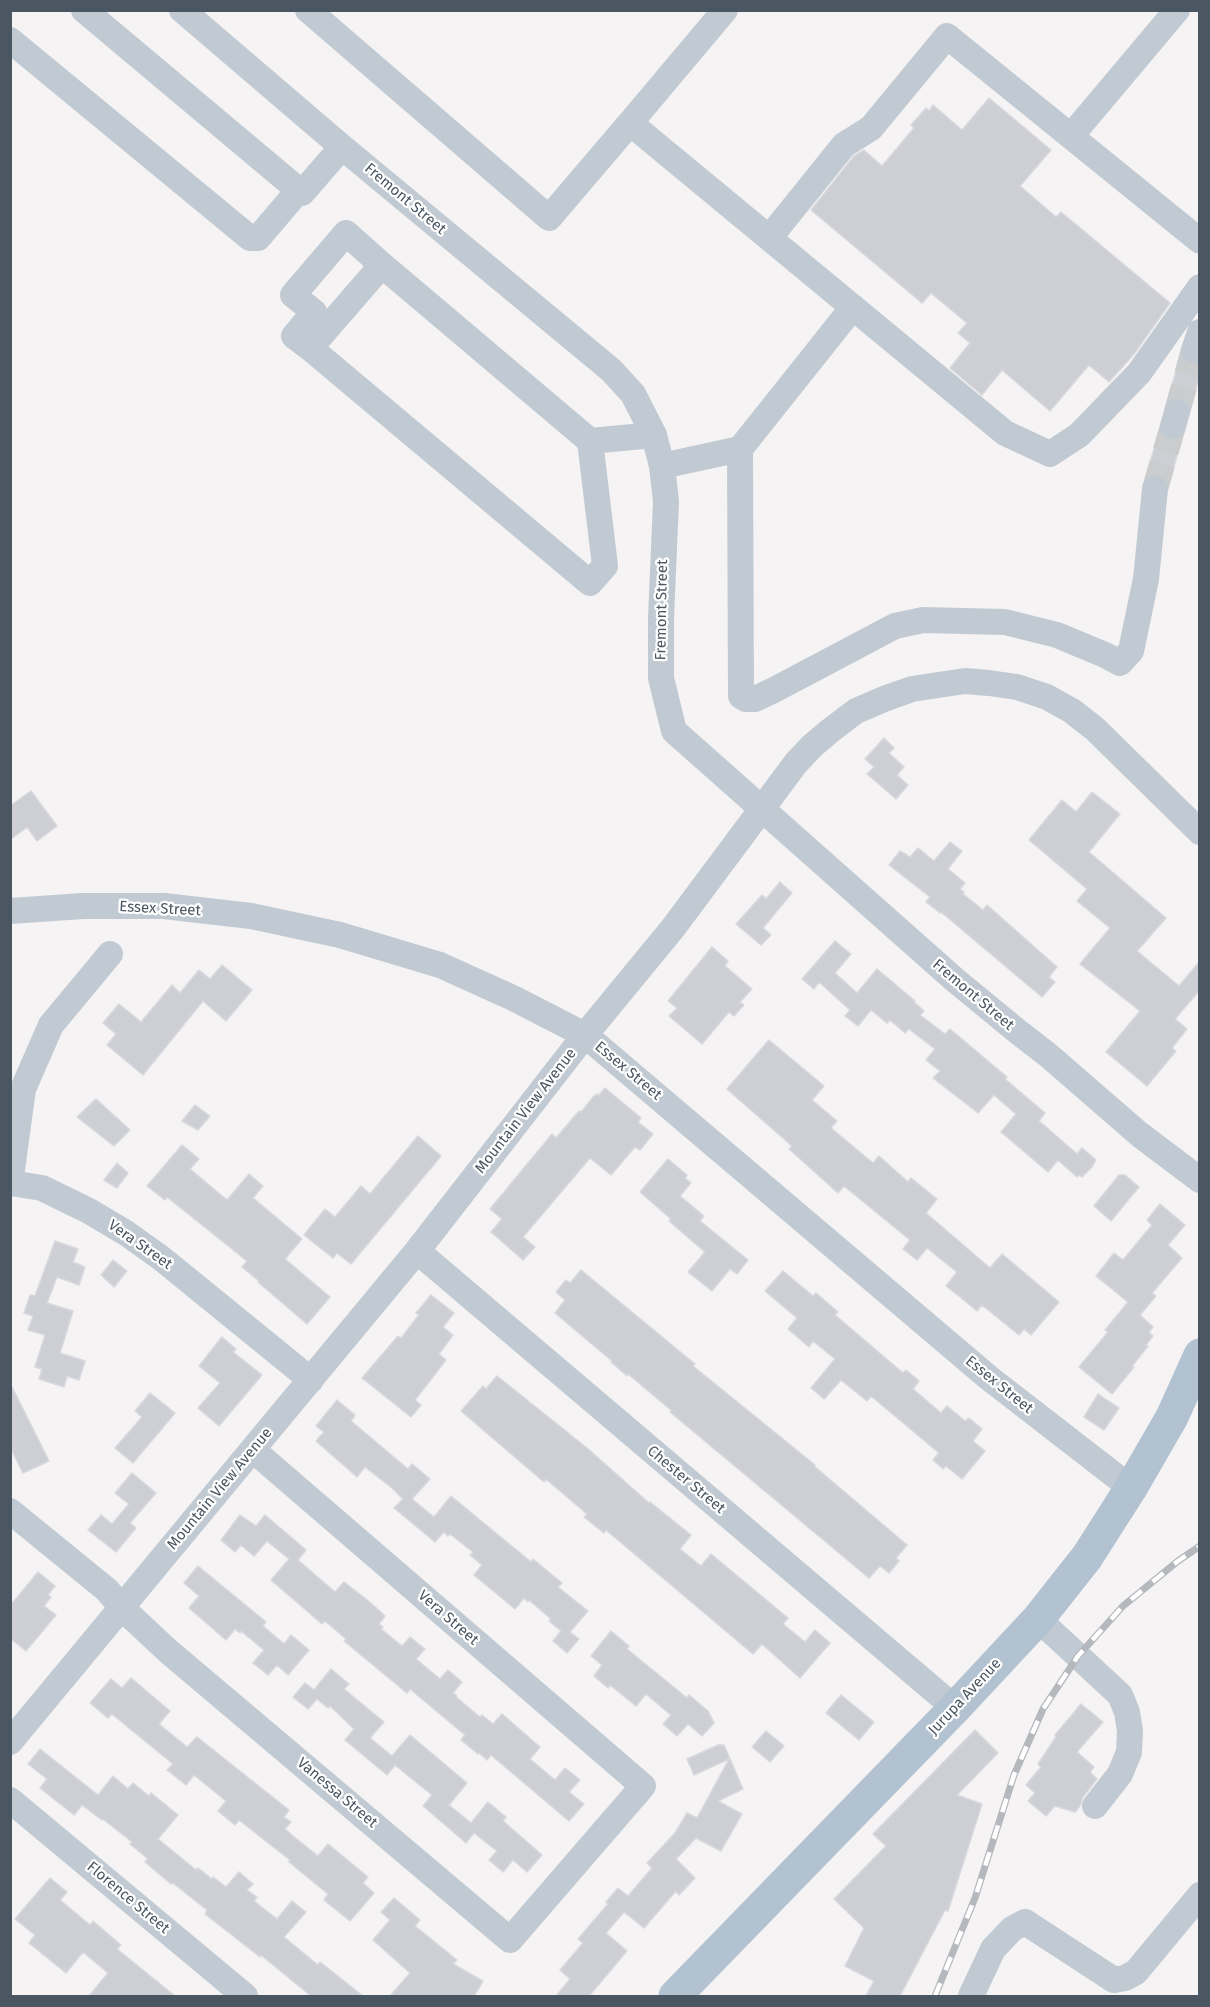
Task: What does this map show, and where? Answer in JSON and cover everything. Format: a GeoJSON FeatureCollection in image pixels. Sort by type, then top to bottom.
{"type":"FeatureCollection","features":[{"type":"Feature","properties":{"kind":"main road","name":"Jurupa Avenue"},"geometry":{"type":"LineString","coordinates":[[675,1996],[955,1708],[1038,1619],[1087,1557],[1131,1488],[1172,1417],[1200,1355]]}},
{"type":"Feature","properties":{"kind":"street"},"geometry":{"type":"LineString","coordinates":[[84,10],[303,193],[342,147]]}},
{"type":"Feature","properties":{"kind":"street","name":"Fremont Street"},"geometry":{"type":"LineString","coordinates":[[182,10],[342,147],[611,370],[633,394],[654,435],[662,466],[666,501],[661,678],[674,731],[955,980],[1048,1055],[1139,1134],[1200,1180]]}},
{"type":"Feature","properties":{"kind":"street"},"geometry":{"type":"LineString","coordinates":[[308,10],[549,218],[725,10]]}},
{"type":"Feature","properties":{"kind":"street"},"geometry":{"type":"LineString","coordinates":[[1071,136],[1177,10]]}},
{"type":"Feature","properties":{"kind":"street"},"geometry":{"type":"LineString","coordinates":[[770,237],[844,145],[871,128],[947,36],[1200,241]]}},
{"type":"Feature","properties":{"kind":"street"},"geometry":{"type":"LineString","coordinates":[[10,40],[250,238],[258,238],[299,190]]}},
{"type":"Feature","properties":{"kind":"street"},"geometry":{"type":"LineString","coordinates":[[630,123],[1005,433],[1050,454],[1079,435],[1139,374],[1200,287]]}},
{"type":"Feature","properties":{"kind":"street"},"geometry":{"type":"LineString","coordinates":[[346,233],[382,265],[590,441],[605,566],[590,584],[294,336],[314,312],[293,295],[346,233]]}},
{"type":"Feature","properties":{"kind":"street"},"geometry":{"type":"LineString","coordinates":[[310,348],[382,265]]}},
{"type":"Feature","properties":{"kind":"street"},"geometry":{"type":"LineString","coordinates":[[853,306],[740,449],[741,696],[746,699],[755,699],[895,626],[923,620],[1005,622],[1057,636],[1120,663],[1131,651],[1146,579],[1155,489]]}},
{"type":"Feature","properties":{"kind":"street"},"geometry":{"type":"LineString","coordinates":[[590,441],[654,435]]}},
{"type":"Feature","properties":{"kind":"street"},"geometry":{"type":"LineString","coordinates":[[662,466],[740,449]]}},
{"type":"Feature","properties":{"kind":"street","name":"Mountain View Avenue"},"geometry":{"type":"LineString","coordinates":[[10,1742],[417,1251],[585,1035],[673,928],[796,763],[812,746],[856,711],[912,689],[965,681],[1017,687],[1047,697],[1072,711],[1119,751],[1192,827],[1200,832]]}},
{"type":"Feature","properties":{"kind":"street","name":"Essex Street"},"geometry":{"type":"LineString","coordinates":[[10,911],[83,906],[164,906],[251,916],[340,935],[440,965],[513,998],[585,1035],[989,1378],[1131,1488]]}},
{"type":"Feature","properties":{"kind":"street"},"geometry":{"type":"LineString","coordinates":[[11,1183],[23,1089],[51,1025],[111,954]]}},
{"type":"Feature","properties":{"kind":"street","name":"Vera Street"},"geometry":{"type":"LineString","coordinates":[[11,1183],[42,1188],[89,1211],[126,1233],[161,1258],[311,1380]]}},
{"type":"Feature","properties":{"kind":"street","name":"Chester Street"},"geometry":{"type":"LineString","coordinates":[[417,1251],[955,1708]]}},
{"type":"Feature","properties":{"kind":"street","name":"Vera Street"},"geometry":{"type":"LineString","coordinates":[[253,1450],[643,1786]]}},
{"type":"Feature","properties":{"kind":"street","name":"Vanessa Street"},"geometry":{"type":"LineString","coordinates":[[10,1511],[106,1590],[168,1651],[510,1940],[643,1786]]}},
{"type":"Feature","properties":{"kind":"street"},"geometry":{"type":"LineString","coordinates":[[1038,1619],[1120,1695],[1127,1712],[1130,1731],[1129,1752],[1120,1774],[1095,1806]]}},
{"type":"Feature","properties":{"kind":"street","name":"Florence Street"},"geometry":{"type":"LineString","coordinates":[[10,1800],[245,1996]]}},
{"type":"Feature","properties":{"kind":"street"},"geometry":{"type":"LineString","coordinates":[[971,1996],[993,1949],[1011,1929],[1025,1922],[1114,1980],[1125,1978],[1136,1972],[1200,1895]]}},
{"type":"Feature","properties":{"kind":"building"},"geometry":{"type":"Polygon","coordinates":[[[989,98],[1051,150],[1020,186],[1056,217],[1061,212],[1170,303],[1134,354],[1109,382],[1089,365],[1050,411],[1002,370],[982,395],[950,368],[970,343],[958,333],[967,323],[931,293],[922,303],[811,210],[854,156],[864,150],[882,166],[914,128],[911,125],[926,108],[929,111],[933,105],[962,130],[989,98]]]}},
{"type":"Feature","properties":{"kind":"building"},"geometry":{"type":"Polygon","coordinates":[[[1180,355],[1189,364],[1200,364],[1200,374],[1191,407],[1181,397],[1174,397],[1168,401],[1180,355]]]}},
{"type":"Feature","properties":{"kind":"building"},"geometry":{"type":"Polygon","coordinates":[[[1159,431],[1168,440],[1176,441],[1182,438],[1169,484],[1164,477],[1157,474],[1146,477],[1159,431]]]}},
{"type":"Feature","properties":{"kind":"building"},"geometry":{"type":"Polygon","coordinates":[[[884,738],[894,748],[889,753],[904,767],[897,775],[908,785],[896,799],[867,774],[874,767],[865,759],[884,738]]]}},
{"type":"Feature","properties":{"kind":"building"},"geometry":{"type":"Polygon","coordinates":[[[31,791],[57,826],[37,841],[27,827],[10,840],[10,806],[31,791]]]}},
{"type":"Feature","properties":{"kind":"building"},"geometry":{"type":"Polygon","coordinates":[[[1092,792],[1120,814],[1089,852],[1166,918],[1137,951],[1179,986],[1200,961],[1200,990],[1175,1019],[1187,1029],[1172,1048],[1176,1051],[1147,1086],[1106,1052],[1140,1011],[1080,964],[1110,928],[1077,901],[1087,889],[1029,840],[1062,800],[1076,812],[1092,792]]]}},
{"type":"Feature","properties":{"kind":"building"},"geometry":{"type":"Polygon","coordinates":[[[950,842],[962,851],[948,869],[965,883],[960,889],[964,892],[963,894],[983,910],[987,905],[1057,967],[1049,977],[1055,982],[1042,997],[926,902],[930,897],[889,865],[900,851],[910,857],[918,848],[934,861],[950,842]]]}},
{"type":"Feature","properties":{"kind":"building"},"geometry":{"type":"Polygon","coordinates":[[[780,882],[792,893],[763,928],[771,935],[761,945],[736,924],[762,895],[766,899],[780,882]]]}},
{"type":"Feature","properties":{"kind":"building"},"geometry":{"type":"Polygon","coordinates":[[[835,941],[851,954],[835,973],[857,993],[877,969],[915,1001],[924,1011],[920,1015],[945,1034],[950,1029],[1007,1077],[1005,1079],[1045,1113],[1039,1121],[1077,1154],[1082,1148],[1096,1160],[1092,1167],[1082,1177],[1079,1175],[1077,1177],[1058,1160],[1048,1172],[1001,1132],[1016,1114],[994,1095],[978,1113],[933,1078],[940,1071],[926,1060],[935,1049],[909,1029],[905,1033],[890,1020],[887,1023],[871,1010],[858,1026],[845,1016],[850,1010],[819,982],[814,989],[802,979],[835,941]]]}},
{"type":"Feature","properties":{"kind":"building"},"geometry":{"type":"Polygon","coordinates":[[[712,947],[728,961],[725,966],[752,989],[740,1002],[744,1005],[734,1016],[729,1012],[702,1044],[669,1016],[677,1008],[668,1001],[712,947]]]}},
{"type":"Feature","properties":{"kind":"building"},"geometry":{"type":"Polygon","coordinates":[[[222,965],[252,990],[226,1021],[203,1001],[143,1075],[107,1045],[116,1034],[103,1023],[119,1004],[141,1022],[172,985],[180,993],[199,970],[210,979],[222,965]]]}},
{"type":"Feature","properties":{"kind":"building"},"geometry":{"type":"Polygon","coordinates":[[[769,1040],[824,1086],[812,1100],[837,1121],[831,1128],[873,1163],[879,1156],[908,1182],[911,1178],[937,1199],[926,1213],[990,1268],[1002,1254],[1059,1302],[1031,1335],[1024,1329],[1019,1335],[982,1305],[977,1311],[946,1286],[957,1272],[927,1248],[917,1260],[903,1249],[910,1240],[844,1186],[838,1193],[789,1149],[792,1146],[727,1089],[769,1040]]]}},
{"type":"Feature","properties":{"kind":"building"},"geometry":{"type":"Polygon","coordinates":[[[605,1088],[641,1118],[638,1122],[653,1134],[640,1150],[635,1147],[611,1175],[590,1158],[523,1237],[535,1247],[523,1260],[491,1232],[502,1219],[490,1209],[552,1134],[556,1138],[579,1111],[581,1112],[594,1096],[597,1094],[598,1096],[605,1088]]]}},
{"type":"Feature","properties":{"kind":"building"},"geometry":{"type":"Polygon","coordinates":[[[96,1099],[130,1130],[114,1146],[77,1117],[96,1099]]]}},
{"type":"Feature","properties":{"kind":"building"},"geometry":{"type":"Polygon","coordinates":[[[195,1105],[210,1116],[198,1130],[182,1121],[195,1105]]]}},
{"type":"Feature","properties":{"kind":"building"},"geometry":{"type":"Polygon","coordinates":[[[418,1136],[441,1156],[351,1264],[337,1253],[333,1258],[304,1235],[325,1209],[335,1217],[361,1186],[370,1194],[418,1136]]]}},
{"type":"Feature","properties":{"kind":"building"},"geometry":{"type":"Polygon","coordinates":[[[182,1145],[199,1159],[190,1169],[227,1200],[249,1174],[263,1186],[253,1198],[302,1239],[285,1259],[330,1297],[307,1324],[242,1267],[247,1261],[167,1197],[165,1200],[147,1186],[182,1145]]]}},
{"type":"Feature","properties":{"kind":"building"},"geometry":{"type":"Polygon","coordinates":[[[668,1159],[687,1175],[685,1178],[691,1183],[680,1196],[704,1216],[700,1221],[748,1260],[737,1274],[730,1269],[712,1291],[688,1272],[705,1252],[640,1192],[668,1159]]]}},
{"type":"Feature","properties":{"kind":"building"},"geometry":{"type":"Polygon","coordinates":[[[117,1163],[128,1173],[117,1188],[104,1180],[117,1163]]]}},
{"type":"Feature","properties":{"kind":"building"},"geometry":{"type":"Polygon","coordinates":[[[1119,1175],[1125,1175],[1139,1187],[1111,1221],[1094,1206],[1119,1175]]]}},
{"type":"Feature","properties":{"kind":"building"},"geometry":{"type":"Polygon","coordinates":[[[1160,1204],[1185,1225],[1168,1245],[1182,1258],[1152,1293],[1156,1296],[1140,1315],[1153,1327],[1149,1332],[1153,1336],[1132,1366],[1134,1367],[1112,1394],[1079,1367],[1108,1332],[1105,1330],[1128,1302],[1096,1276],[1114,1253],[1123,1260],[1152,1225],[1147,1220],[1160,1204]]]}},
{"type":"Feature","properties":{"kind":"building"},"geometry":{"type":"Polygon","coordinates":[[[55,1241],[78,1249],[73,1262],[85,1267],[79,1285],[57,1277],[47,1303],[73,1311],[60,1353],[85,1361],[79,1380],[67,1376],[64,1387],[39,1379],[42,1369],[35,1367],[45,1335],[28,1330],[33,1316],[24,1313],[30,1295],[35,1296],[55,1241]]]}},
{"type":"Feature","properties":{"kind":"building"},"geometry":{"type":"Polygon","coordinates":[[[113,1260],[127,1271],[114,1287],[101,1275],[113,1260]]]}},
{"type":"Feature","properties":{"kind":"building"},"geometry":{"type":"Polygon","coordinates":[[[581,1270],[695,1364],[693,1366],[815,1465],[907,1545],[896,1558],[899,1561],[889,1573],[880,1566],[869,1578],[555,1313],[565,1300],[556,1292],[566,1280],[570,1283],[581,1270]]]}},
{"type":"Feature","properties":{"kind":"building"},"geometry":{"type":"Polygon","coordinates":[[[783,1271],[813,1296],[816,1293],[838,1312],[835,1315],[903,1373],[906,1370],[919,1381],[913,1389],[941,1413],[947,1406],[965,1421],[969,1418],[982,1429],[973,1441],[985,1451],[962,1479],[946,1466],[943,1469],[933,1460],[939,1453],[871,1396],[867,1401],[841,1380],[824,1399],[811,1388],[835,1359],[813,1341],[809,1347],[788,1329],[797,1318],[765,1291],[783,1271]]]}},
{"type":"Feature","properties":{"kind":"building"},"geometry":{"type":"Polygon","coordinates":[[[431,1295],[454,1313],[443,1327],[453,1335],[439,1354],[446,1360],[415,1400],[421,1405],[411,1417],[362,1378],[398,1336],[401,1338],[419,1315],[416,1313],[431,1295]]]}},
{"type":"Feature","properties":{"kind":"building"},"geometry":{"type":"Polygon","coordinates":[[[222,1337],[236,1349],[233,1352],[262,1375],[219,1426],[198,1408],[220,1383],[199,1366],[222,1337]]]}},
{"type":"Feature","properties":{"kind":"building"},"geometry":{"type":"Polygon","coordinates":[[[497,1376],[587,1448],[649,1503],[691,1535],[680,1549],[701,1566],[711,1554],[788,1618],[783,1624],[805,1642],[815,1630],[830,1643],[800,1678],[762,1644],[753,1654],[606,1530],[604,1533],[584,1517],[587,1514],[546,1479],[544,1482],[461,1411],[483,1386],[486,1389],[497,1376]]]}},
{"type":"Feature","properties":{"kind":"building"},"geometry":{"type":"Polygon","coordinates":[[[10,1383],[49,1461],[23,1473],[10,1447],[10,1383]]]}},
{"type":"Feature","properties":{"kind":"building"},"geometry":{"type":"Polygon","coordinates":[[[150,1393],[175,1413],[133,1463],[115,1448],[142,1417],[135,1411],[150,1393]]]}},
{"type":"Feature","properties":{"kind":"building"},"geometry":{"type":"Polygon","coordinates":[[[1098,1394],[1119,1408],[1104,1430],[1084,1417],[1098,1394]]]}},
{"type":"Feature","properties":{"kind":"building"},"geometry":{"type":"Polygon","coordinates":[[[337,1400],[355,1415],[351,1421],[408,1469],[412,1464],[430,1479],[412,1499],[434,1517],[451,1496],[531,1562],[533,1559],[562,1583],[558,1587],[588,1611],[570,1632],[579,1639],[567,1653],[553,1641],[561,1631],[529,1600],[528,1602],[524,1598],[515,1609],[474,1575],[482,1565],[470,1555],[473,1552],[444,1532],[435,1542],[394,1508],[403,1499],[392,1488],[365,1467],[357,1477],[316,1441],[324,1432],[316,1426],[337,1400]]]}},
{"type":"Feature","properties":{"kind":"building"},"geometry":{"type":"Polygon","coordinates":[[[132,1473],[156,1493],[130,1523],[136,1528],[116,1552],[88,1530],[101,1515],[112,1524],[129,1504],[115,1493],[132,1473]]]}},
{"type":"Feature","properties":{"kind":"building"},"geometry":{"type":"Polygon","coordinates":[[[240,1515],[256,1526],[265,1515],[306,1550],[298,1560],[335,1592],[344,1582],[371,1603],[385,1616],[379,1624],[383,1627],[381,1629],[402,1646],[410,1637],[425,1649],[416,1659],[440,1679],[448,1670],[462,1682],[453,1693],[456,1697],[480,1717],[482,1715],[493,1724],[502,1714],[540,1747],[530,1759],[555,1780],[565,1768],[580,1780],[569,1792],[584,1804],[569,1821],[491,1755],[487,1760],[478,1754],[461,1740],[465,1735],[410,1689],[407,1693],[344,1641],[346,1639],[325,1621],[322,1624],[271,1580],[289,1559],[267,1541],[254,1556],[241,1545],[235,1552],[221,1540],[240,1515]]]}},
{"type":"Feature","properties":{"kind":"building"},"geometry":{"type":"Polygon","coordinates":[[[198,1566],[266,1622],[263,1626],[284,1644],[291,1635],[309,1650],[288,1675],[277,1665],[268,1675],[253,1663],[264,1650],[241,1631],[240,1633],[235,1629],[226,1640],[189,1608],[199,1596],[184,1583],[198,1566]]]}},
{"type":"Feature","properties":{"kind":"building"},"geometry":{"type":"Polygon","coordinates":[[[38,1572],[55,1586],[44,1606],[56,1615],[26,1651],[10,1638],[10,1606],[38,1572]]]}},
{"type":"Feature","properties":{"kind":"building"},"geometry":{"type":"Polygon","coordinates":[[[611,1631],[629,1646],[627,1649],[687,1698],[689,1695],[708,1711],[714,1723],[702,1736],[688,1724],[677,1736],[663,1724],[671,1715],[646,1694],[636,1706],[610,1685],[608,1688],[594,1676],[602,1665],[591,1656],[611,1631]]]}},
{"type":"Feature","properties":{"kind":"building"},"geometry":{"type":"Polygon","coordinates":[[[331,1669],[349,1684],[344,1689],[384,1722],[370,1738],[392,1756],[410,1735],[467,1783],[449,1805],[471,1823],[488,1802],[506,1817],[503,1821],[542,1855],[527,1872],[513,1860],[503,1872],[489,1860],[497,1851],[474,1833],[466,1843],[423,1806],[432,1795],[395,1765],[387,1775],[345,1740],[354,1729],[330,1706],[328,1708],[317,1699],[308,1709],[293,1697],[305,1683],[314,1690],[331,1669]]]}},
{"type":"Feature","properties":{"kind":"building"},"geometry":{"type":"Polygon","coordinates":[[[131,1678],[170,1711],[159,1724],[187,1747],[197,1737],[289,1810],[284,1817],[291,1822],[285,1829],[318,1856],[328,1844],[368,1877],[363,1883],[374,1893],[350,1921],[324,1900],[328,1894],[289,1862],[290,1860],[239,1820],[235,1825],[218,1811],[226,1801],[194,1775],[186,1785],[167,1770],[173,1764],[112,1714],[108,1718],[90,1703],[111,1679],[122,1688],[131,1678]]]}},
{"type":"Feature","properties":{"kind":"building"},"geometry":{"type":"Polygon","coordinates":[[[841,1695],[874,1722],[859,1740],[826,1713],[841,1695]]]}},
{"type":"Feature","properties":{"kind":"building"},"geometry":{"type":"Polygon","coordinates":[[[1081,1704],[1103,1722],[1077,1752],[1094,1767],[1090,1772],[1097,1779],[1075,1812],[1055,1806],[1046,1816],[1028,1801],[1035,1793],[1026,1785],[1041,1767],[1038,1764],[1056,1737],[1055,1735],[1081,1704]]]}},
{"type":"Feature","properties":{"kind":"building"},"geometry":{"type":"Polygon","coordinates":[[[975,1730],[998,1753],[957,1795],[982,1804],[948,1911],[945,1910],[900,1996],[866,1996],[874,1981],[845,1966],[864,1928],[834,1899],[886,1846],[873,1834],[975,1730]]]}},
{"type":"Feature","properties":{"kind":"building"},"geometry":{"type":"Polygon","coordinates":[[[766,1731],[784,1746],[770,1762],[752,1747],[766,1731]]]}},
{"type":"Feature","properties":{"kind":"building"},"geometry":{"type":"Polygon","coordinates":[[[718,1745],[724,1745],[743,1789],[718,1801],[742,1814],[721,1851],[696,1838],[676,1859],[695,1878],[679,1895],[676,1891],[644,1928],[624,1912],[606,1933],[627,1951],[589,1996],[556,1996],[570,1979],[560,1970],[583,1943],[578,1939],[608,1904],[606,1902],[618,1888],[628,1896],[652,1868],[647,1863],[675,1833],[687,1813],[697,1818],[729,1759],[694,1775],[687,1759],[718,1745]]]}},
{"type":"Feature","properties":{"kind":"building"},"geometry":{"type":"Polygon","coordinates":[[[40,1749],[98,1795],[113,1776],[128,1789],[133,1783],[149,1796],[151,1793],[178,1815],[158,1839],[196,1870],[198,1868],[226,1887],[239,1872],[253,1884],[247,1890],[257,1897],[254,1901],[277,1919],[292,1901],[306,1912],[284,1937],[318,1965],[320,1962],[363,1996],[311,1996],[261,1955],[260,1957],[205,1914],[207,1910],[145,1862],[148,1859],[130,1844],[132,1842],[103,1819],[82,1805],[74,1815],[40,1788],[47,1779],[28,1764],[40,1749]]]}},
{"type":"Feature","properties":{"kind":"building"},"geometry":{"type":"Polygon","coordinates":[[[50,1878],[67,1892],[60,1900],[90,1925],[93,1921],[121,1945],[117,1949],[175,1996],[89,1996],[108,1973],[83,1952],[66,1973],[29,1943],[35,1935],[15,1919],[50,1878]]]}},
{"type":"Feature","properties":{"kind":"building"},"geometry":{"type":"Polygon","coordinates":[[[394,1898],[420,1920],[415,1926],[457,1960],[453,1964],[483,1981],[474,1996],[390,1996],[410,1973],[373,1940],[390,1920],[381,1912],[394,1898]]]}},
{"type":"Feature","properties":{"kind":"tunnel"},"geometry":{"type":"LineString","coordinates":[[1177,412],[1194,350]]}},
{"type":"Feature","properties":{"kind":"tunnel"},"geometry":{"type":"LineString","coordinates":[[1155,489],[1173,426]]}},
{"type":"Feature","properties":{"kind":"railway"},"geometry":{"type":"LineString","coordinates":[[935,1996],[975,1898],[1014,1775],[1043,1709],[1078,1656],[1123,1606],[1200,1546]]}}]}
